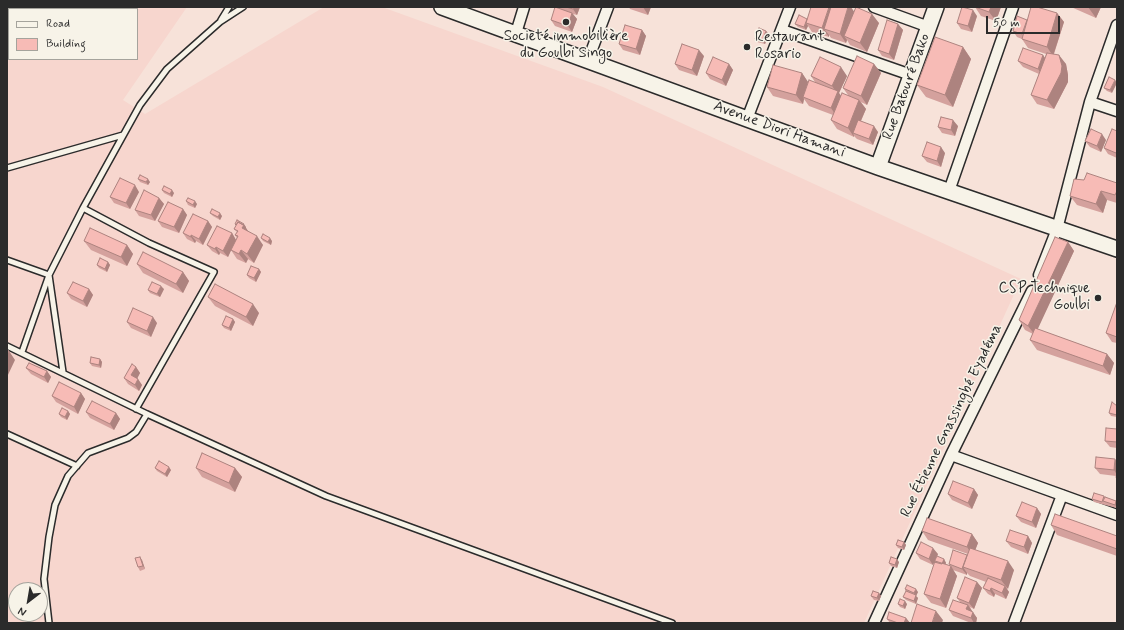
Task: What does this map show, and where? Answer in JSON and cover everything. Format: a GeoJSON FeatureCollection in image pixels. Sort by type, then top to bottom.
{"type":"FeatureCollection","features":[{"type":"Feature","properties":{"kind":"main road","name":"Avenue Diori Hamani"},"geometry":{"type":"LineString","coordinates":[[442,7],[878,167],[1117,249]]}},
{"type":"Feature","properties":{"kind":"main road","name":"Rue Batouré Bako"},"geometry":{"type":"LineString","coordinates":[[878,167],[936,7]]}},
{"type":"Feature","properties":{"kind":"street"},"geometry":{"type":"LineString","coordinates":[[516,33],[524,7]]}},
{"type":"Feature","properties":{"kind":"street"},"geometry":{"type":"LineString","coordinates":[[588,60],[608,7]]}},
{"type":"Feature","properties":{"kind":"street"},"geometry":{"type":"LineString","coordinates":[[747,119],[790,7]]}},
{"type":"Feature","properties":{"kind":"street"},"geometry":{"type":"LineString","coordinates":[[874,7],[929,27]]}},
{"type":"Feature","properties":{"kind":"street"},"geometry":{"type":"LineString","coordinates":[[950,191],[1013,7]]}},
{"type":"Feature","properties":{"kind":"street","name":"Rue Étienne Gnassingbé Eyadéma"},"geometry":{"type":"LineString","coordinates":[[874,623],[951,455],[1036,284],[1057,229],[1090,102],[1117,25]]}},
{"type":"Feature","properties":{"kind":"street"},"geometry":{"type":"LineString","coordinates":[[782,30],[911,75]]}},
{"type":"Feature","properties":{"kind":"street"},"geometry":{"type":"LineString","coordinates":[[1090,102],[1117,111]]}},
{"type":"Feature","properties":{"kind":"street"},"geometry":{"type":"LineString","coordinates":[[951,455],[1117,515]]}},
{"type":"Feature","properties":{"kind":"street"},"geometry":{"type":"LineString","coordinates":[[1014,623],[1062,496]]}},
{"type":"Feature","properties":{"kind":"lane"},"geometry":{"type":"LineString","coordinates":[[220,22],[229,7]]}},
{"type":"Feature","properties":{"kind":"lane"},"geometry":{"type":"LineString","coordinates":[[22,352],[49,275],[83,208],[140,105],[167,69],[220,22],[243,7]]}},
{"type":"Feature","properties":{"kind":"lane"},"geometry":{"type":"LineString","coordinates":[[7,168],[123,135]]}},
{"type":"Feature","properties":{"kind":"lane"},"geometry":{"type":"LineString","coordinates":[[83,208],[148,243],[214,272],[136,409]]}},
{"type":"Feature","properties":{"kind":"lane"},"geometry":{"type":"LineString","coordinates":[[7,260],[49,275]]}},
{"type":"Feature","properties":{"kind":"lane"},"geometry":{"type":"LineString","coordinates":[[49,275],[63,372]]}},
{"type":"Feature","properties":{"kind":"lane"},"geometry":{"type":"LineString","coordinates":[[7,346],[63,372],[146,414],[326,496],[672,623]]}},
{"type":"Feature","properties":{"kind":"lane"},"geometry":{"type":"LineString","coordinates":[[49,623],[44,579],[55,505],[68,476],[88,453],[128,438],[136,432],[146,414]]}},
{"type":"Feature","properties":{"kind":"lane"},"geometry":{"type":"LineString","coordinates":[[7,434],[77,466]]}},
{"type":"Feature","properties":{"kind":"shaded area"},"geometry":{"type":"Polygon","coordinates":[[[7,7],[187,7],[123,100],[145,114],[324,7],[382,7],[603,87],[1021,279],[864,623],[7,623],[7,7]]]}},
{"type":"Feature","properties":{"kind":"building"},"geometry":{"type":"Polygon","coordinates":[[[555,7],[572,13],[568,26],[551,20],[555,7]]]}},
{"type":"Feature","properties":{"kind":"building"},"geometry":{"type":"Polygon","coordinates":[[[811,7],[829,7],[822,28],[806,23],[811,7]]]}},
{"type":"Feature","properties":{"kind":"building"},"geometry":{"type":"Polygon","coordinates":[[[831,7],[848,7],[840,34],[824,29],[831,7]]]}},
{"type":"Feature","properties":{"kind":"building"},"geometry":{"type":"Polygon","coordinates":[[[856,7],[872,14],[860,43],[844,36],[856,7]]]}},
{"type":"Feature","properties":{"kind":"building"},"geometry":{"type":"Polygon","coordinates":[[[962,7],[973,10],[968,26],[957,23],[962,7]]]}},
{"type":"Feature","properties":{"kind":"building"},"geometry":{"type":"Polygon","coordinates":[[[975,7],[991,7],[989,12],[975,7]]]}},
{"type":"Feature","properties":{"kind":"building"},"geometry":{"type":"Polygon","coordinates":[[[1031,7],[1037,7],[1057,13],[1047,47],[1022,39],[1031,7]]]}},
{"type":"Feature","properties":{"kind":"building"},"geometry":{"type":"Polygon","coordinates":[[[799,15],[807,19],[804,27],[795,24],[799,15]]]}},
{"type":"Feature","properties":{"kind":"building"},"geometry":{"type":"Polygon","coordinates":[[[1017,16],[1027,20],[1022,34],[1013,31],[1017,16]]]}},
{"type":"Feature","properties":{"kind":"building"},"geometry":{"type":"Polygon","coordinates":[[[887,20],[898,24],[889,54],[878,50],[887,20]]]}},
{"type":"Feature","properties":{"kind":"building"},"geometry":{"type":"Polygon","coordinates":[[[625,25],[642,30],[636,49],[619,44],[625,25]]]}},
{"type":"Feature","properties":{"kind":"building"},"geometry":{"type":"Polygon","coordinates":[[[759,28],[766,31],[762,41],[755,39],[759,28]]]}},
{"type":"Feature","properties":{"kind":"building"},"geometry":{"type":"Polygon","coordinates":[[[935,37],[963,47],[945,95],[917,85],[935,37]]]}},
{"type":"Feature","properties":{"kind":"building"},"geometry":{"type":"Polygon","coordinates":[[[682,44],[699,50],[692,70],[675,64],[682,44]]]}},
{"type":"Feature","properties":{"kind":"building"},"geometry":{"type":"Polygon","coordinates":[[[1023,48],[1043,55],[1038,69],[1018,61],[1023,48]]]}},
{"type":"Feature","properties":{"kind":"building"},"geometry":{"type":"Polygon","coordinates":[[[1047,53],[1059,55],[1062,66],[1061,73],[1047,100],[1031,95],[1047,53]]]}},
{"type":"Feature","properties":{"kind":"building"},"geometry":{"type":"Polygon","coordinates":[[[857,56],[874,64],[861,96],[843,88],[857,56]]]}},
{"type":"Feature","properties":{"kind":"building"},"geometry":{"type":"Polygon","coordinates":[[[713,57],[729,64],[722,80],[706,73],[713,57]]]}},
{"type":"Feature","properties":{"kind":"building"},"geometry":{"type":"Polygon","coordinates":[[[820,57],[841,67],[832,86],[811,76],[820,57]]]}},
{"type":"Feature","properties":{"kind":"building"},"geometry":{"type":"Polygon","coordinates":[[[773,65],[802,73],[796,95],[767,87],[773,65]]]}},
{"type":"Feature","properties":{"kind":"building"},"geometry":{"type":"Polygon","coordinates":[[[1109,77],[1115,80],[1110,90],[1104,88],[1109,77]]]}},
{"type":"Feature","properties":{"kind":"building"},"geometry":{"type":"Polygon","coordinates":[[[809,80],[838,91],[831,108],[803,97],[809,80]]]}},
{"type":"Feature","properties":{"kind":"building"},"geometry":{"type":"Polygon","coordinates":[[[842,93],[859,100],[848,128],[831,120],[842,93]]]}},
{"type":"Feature","properties":{"kind":"building"},"geometry":{"type":"Polygon","coordinates":[[[941,117],[953,120],[951,130],[938,127],[941,117]]]}},
{"type":"Feature","properties":{"kind":"building"},"geometry":{"type":"Polygon","coordinates":[[[858,120],[874,126],[869,139],[853,133],[858,120]]]}},
{"type":"Feature","properties":{"kind":"building"},"geometry":{"type":"Polygon","coordinates":[[[1091,129],[1102,134],[1097,146],[1085,141],[1091,129]]]}},
{"type":"Feature","properties":{"kind":"building"},"geometry":{"type":"Polygon","coordinates":[[[1112,129],[1117,131],[1116,153],[1104,148],[1112,129]]]}},
{"type":"Feature","properties":{"kind":"building"},"geometry":{"type":"Polygon","coordinates":[[[927,142],[941,147],[937,161],[922,156],[927,142]]]}},
{"type":"Feature","properties":{"kind":"building"},"geometry":{"type":"Polygon","coordinates":[[[1087,173],[1117,183],[1117,191],[1115,195],[1101,191],[1096,204],[1070,196],[1074,179],[1084,180],[1087,173]]]}},
{"type":"Feature","properties":{"kind":"building"},"geometry":{"type":"Polygon","coordinates":[[[140,175],[148,179],[146,182],[138,179],[140,175]]]}},
{"type":"Feature","properties":{"kind":"building"},"geometry":{"type":"Polygon","coordinates":[[[120,178],[135,185],[126,203],[110,197],[120,178]]]}},
{"type":"Feature","properties":{"kind":"building"},"geometry":{"type":"Polygon","coordinates":[[[164,186],[172,190],[170,194],[162,190],[164,186]]]}},
{"type":"Feature","properties":{"kind":"building"},"geometry":{"type":"Polygon","coordinates":[[[144,190],[159,198],[151,215],[135,210],[144,190]]]}},
{"type":"Feature","properties":{"kind":"building"},"geometry":{"type":"Polygon","coordinates":[[[188,198],[195,201],[193,205],[186,201],[188,198]]]}},
{"type":"Feature","properties":{"kind":"building"},"geometry":{"type":"Polygon","coordinates":[[[168,202],[183,209],[174,227],[158,221],[168,202]]]}},
{"type":"Feature","properties":{"kind":"building"},"geometry":{"type":"Polygon","coordinates":[[[212,209],[220,213],[218,217],[210,213],[212,209]]]}},
{"type":"Feature","properties":{"kind":"building"},"geometry":{"type":"Polygon","coordinates":[[[193,214],[208,221],[199,239],[183,233],[193,214]]]}},
{"type":"Feature","properties":{"kind":"building"},"geometry":{"type":"Polygon","coordinates":[[[237,220],[244,224],[243,225],[238,222],[236,225],[237,220]]]}},
{"type":"Feature","properties":{"kind":"building"},"geometry":{"type":"Polygon","coordinates":[[[238,222],[244,225],[242,228],[257,236],[247,254],[241,250],[239,254],[231,250],[238,236],[235,235],[238,231],[234,229],[238,222]]]}},
{"type":"Feature","properties":{"kind":"building"},"geometry":{"type":"Polygon","coordinates":[[[217,226],[232,233],[223,251],[216,247],[215,249],[207,245],[217,226]]]}},
{"type":"Feature","properties":{"kind":"building"},"geometry":{"type":"Polygon","coordinates":[[[90,228],[127,245],[121,257],[84,241],[90,228]]]}},
{"type":"Feature","properties":{"kind":"building"},"geometry":{"type":"Polygon","coordinates":[[[263,234],[270,238],[268,242],[261,238],[263,234]]]}},
{"type":"Feature","properties":{"kind":"building"},"geometry":{"type":"Polygon","coordinates":[[[1055,237],[1068,242],[1028,326],[1019,320],[1055,237]]]}},
{"type":"Feature","properties":{"kind":"building"},"geometry":{"type":"Polygon","coordinates":[[[143,252],[183,272],[176,284],[137,264],[143,252]]]}},
{"type":"Feature","properties":{"kind":"building"},"geometry":{"type":"Polygon","coordinates":[[[100,258],[108,262],[105,269],[97,265],[100,258]]]}},
{"type":"Feature","properties":{"kind":"building"},"geometry":{"type":"Polygon","coordinates":[[[251,266],[259,269],[254,278],[247,275],[251,266]]]}},
{"type":"Feature","properties":{"kind":"building"},"geometry":{"type":"Polygon","coordinates":[[[73,282],[89,289],[83,301],[67,293],[73,282]]]}},
{"type":"Feature","properties":{"kind":"building"},"geometry":{"type":"Polygon","coordinates":[[[152,282],[161,286],[157,294],[148,290],[152,282]]]}},
{"type":"Feature","properties":{"kind":"building"},"geometry":{"type":"Polygon","coordinates":[[[215,284],[253,304],[246,317],[208,297],[215,284]]]}},
{"type":"Feature","properties":{"kind":"building"},"geometry":{"type":"Polygon","coordinates":[[[1117,302],[1117,337],[1106,333],[1117,302]]]}},
{"type":"Feature","properties":{"kind":"building"},"geometry":{"type":"Polygon","coordinates":[[[133,308],[153,317],[147,331],[127,322],[133,308]]]}},
{"type":"Feature","properties":{"kind":"building"},"geometry":{"type":"Polygon","coordinates":[[[226,316],[233,319],[229,328],[222,325],[226,316]]]}},
{"type":"Feature","properties":{"kind":"building"},"geometry":{"type":"Polygon","coordinates":[[[1035,328],[1107,354],[1103,366],[1030,340],[1035,328]]]}},
{"type":"Feature","properties":{"kind":"building"},"geometry":{"type":"Polygon","coordinates":[[[91,357],[100,359],[99,365],[90,363],[91,357]]]}},
{"type":"Feature","properties":{"kind":"building"},"geometry":{"type":"Polygon","coordinates":[[[29,363],[47,371],[44,377],[26,368],[29,363]]]}},
{"type":"Feature","properties":{"kind":"building"},"geometry":{"type":"Polygon","coordinates":[[[132,364],[136,367],[131,375],[138,379],[135,385],[124,378],[132,364]]]}},
{"type":"Feature","properties":{"kind":"building"},"geometry":{"type":"Polygon","coordinates":[[[59,382],[81,393],[74,407],[52,396],[59,382]]]}},
{"type":"Feature","properties":{"kind":"building"},"geometry":{"type":"Polygon","coordinates":[[[92,401],[116,413],[110,424],[86,412],[92,401]]]}},
{"type":"Feature","properties":{"kind":"building"},"geometry":{"type":"Polygon","coordinates":[[[1112,402],[1117,406],[1117,415],[1109,413],[1112,402]]]}},
{"type":"Feature","properties":{"kind":"building"},"geometry":{"type":"Polygon","coordinates":[[[62,408],[68,411],[65,417],[59,414],[62,408]]]}},
{"type":"Feature","properties":{"kind":"building"},"geometry":{"type":"Polygon","coordinates":[[[1106,428],[1117,429],[1117,442],[1105,441],[1106,428]]]}},
{"type":"Feature","properties":{"kind":"building"},"geometry":{"type":"Polygon","coordinates":[[[202,453],[235,468],[229,483],[196,468],[202,453]]]}},
{"type":"Feature","properties":{"kind":"building"},"geometry":{"type":"Polygon","coordinates":[[[1096,457],[1115,459],[1114,470],[1095,468],[1096,457]]]}},
{"type":"Feature","properties":{"kind":"building"},"geometry":{"type":"Polygon","coordinates":[[[159,461],[169,467],[165,474],[155,468],[159,461]]]}},
{"type":"Feature","properties":{"kind":"building"},"geometry":{"type":"Polygon","coordinates":[[[953,481],[974,489],[968,503],[948,494],[953,481]]]}},
{"type":"Feature","properties":{"kind":"building"},"geometry":{"type":"Polygon","coordinates":[[[1094,493],[1104,496],[1102,502],[1092,499],[1094,493]]]}},
{"type":"Feature","properties":{"kind":"building"},"geometry":{"type":"Polygon","coordinates":[[[1105,497],[1116,501],[1115,505],[1103,501],[1105,497]]]}},
{"type":"Feature","properties":{"kind":"building"},"geometry":{"type":"Polygon","coordinates":[[[1022,502],[1037,508],[1032,522],[1016,516],[1022,502]]]}},
{"type":"Feature","properties":{"kind":"building"},"geometry":{"type":"Polygon","coordinates":[[[1055,514],[1117,536],[1117,549],[1051,525],[1055,514]]]}},
{"type":"Feature","properties":{"kind":"building"},"geometry":{"type":"Polygon","coordinates":[[[927,518],[972,534],[967,547],[922,531],[927,518]]]}},
{"type":"Feature","properties":{"kind":"building"},"geometry":{"type":"Polygon","coordinates":[[[1010,530],[1028,536],[1024,547],[1006,541],[1010,530]]]}},
{"type":"Feature","properties":{"kind":"building"},"geometry":{"type":"Polygon","coordinates":[[[898,540],[904,542],[902,547],[896,545],[898,540]]]}},
{"type":"Feature","properties":{"kind":"building"},"geometry":{"type":"Polygon","coordinates":[[[921,542],[933,548],[929,559],[916,553],[921,542]]]}},
{"type":"Feature","properties":{"kind":"building"},"geometry":{"type":"Polygon","coordinates":[[[970,548],[1008,561],[1001,580],[963,567],[970,548]]]}},
{"type":"Feature","properties":{"kind":"building"},"geometry":{"type":"Polygon","coordinates":[[[953,550],[967,555],[962,569],[949,564],[953,550]]]}},
{"type":"Feature","properties":{"kind":"building"},"geometry":{"type":"Polygon","coordinates":[[[937,556],[944,559],[942,564],[934,562],[937,556]]]}},
{"type":"Feature","properties":{"kind":"building"},"geometry":{"type":"Polygon","coordinates":[[[140,557],[143,566],[138,567],[135,558],[140,557]]]}},
{"type":"Feature","properties":{"kind":"building"},"geometry":{"type":"Polygon","coordinates":[[[891,557],[897,559],[895,565],[889,563],[891,557]]]}},
{"type":"Feature","properties":{"kind":"building"},"geometry":{"type":"Polygon","coordinates":[[[935,561],[951,566],[940,599],[924,594],[935,561]]]}},
{"type":"Feature","properties":{"kind":"building"},"geometry":{"type":"Polygon","coordinates":[[[965,577],[977,582],[969,603],[957,598],[965,577]]]}},
{"type":"Feature","properties":{"kind":"building"},"geometry":{"type":"Polygon","coordinates":[[[988,578],[1005,586],[1002,593],[991,588],[990,591],[983,588],[988,578]]]}},
{"type":"Feature","properties":{"kind":"building"},"geometry":{"type":"Polygon","coordinates":[[[907,585],[916,589],[914,593],[905,589],[907,585]]]}},
{"type":"Feature","properties":{"kind":"building"},"geometry":{"type":"Polygon","coordinates":[[[873,591],[879,593],[877,598],[871,596],[873,591]]]}},
{"type":"Feature","properties":{"kind":"building"},"geometry":{"type":"Polygon","coordinates":[[[906,591],[916,595],[914,601],[903,597],[906,591]]]}},
{"type":"Feature","properties":{"kind":"building"},"geometry":{"type":"Polygon","coordinates":[[[900,599],[905,601],[903,606],[898,604],[900,599]]]}},
{"type":"Feature","properties":{"kind":"building"},"geometry":{"type":"Polygon","coordinates":[[[953,600],[968,605],[966,609],[973,612],[971,618],[949,610],[953,600]]]}},
{"type":"Feature","properties":{"kind":"building"},"geometry":{"type":"Polygon","coordinates":[[[917,604],[936,611],[932,623],[911,623],[917,604]]]}},
{"type":"Feature","properties":{"kind":"building"},"geometry":{"type":"Polygon","coordinates":[[[889,612],[906,618],[904,623],[898,623],[887,619],[889,612]]]}},
{"type":"Feature","properties":{"kind":"place","name":"Societé immobilière du Goulbi Singo"},"geometry":{"type":"Point","coordinates":[566,22]}},
{"type":"Feature","properties":{"kind":"place","name":"Restaurant Rosario"},"geometry":{"type":"Point","coordinates":[747,47]}},
{"type":"Feature","properties":{"kind":"place","name":"CSP Technique Goulbi"},"geometry":{"type":"Point","coordinates":[1098,298]}}]}
